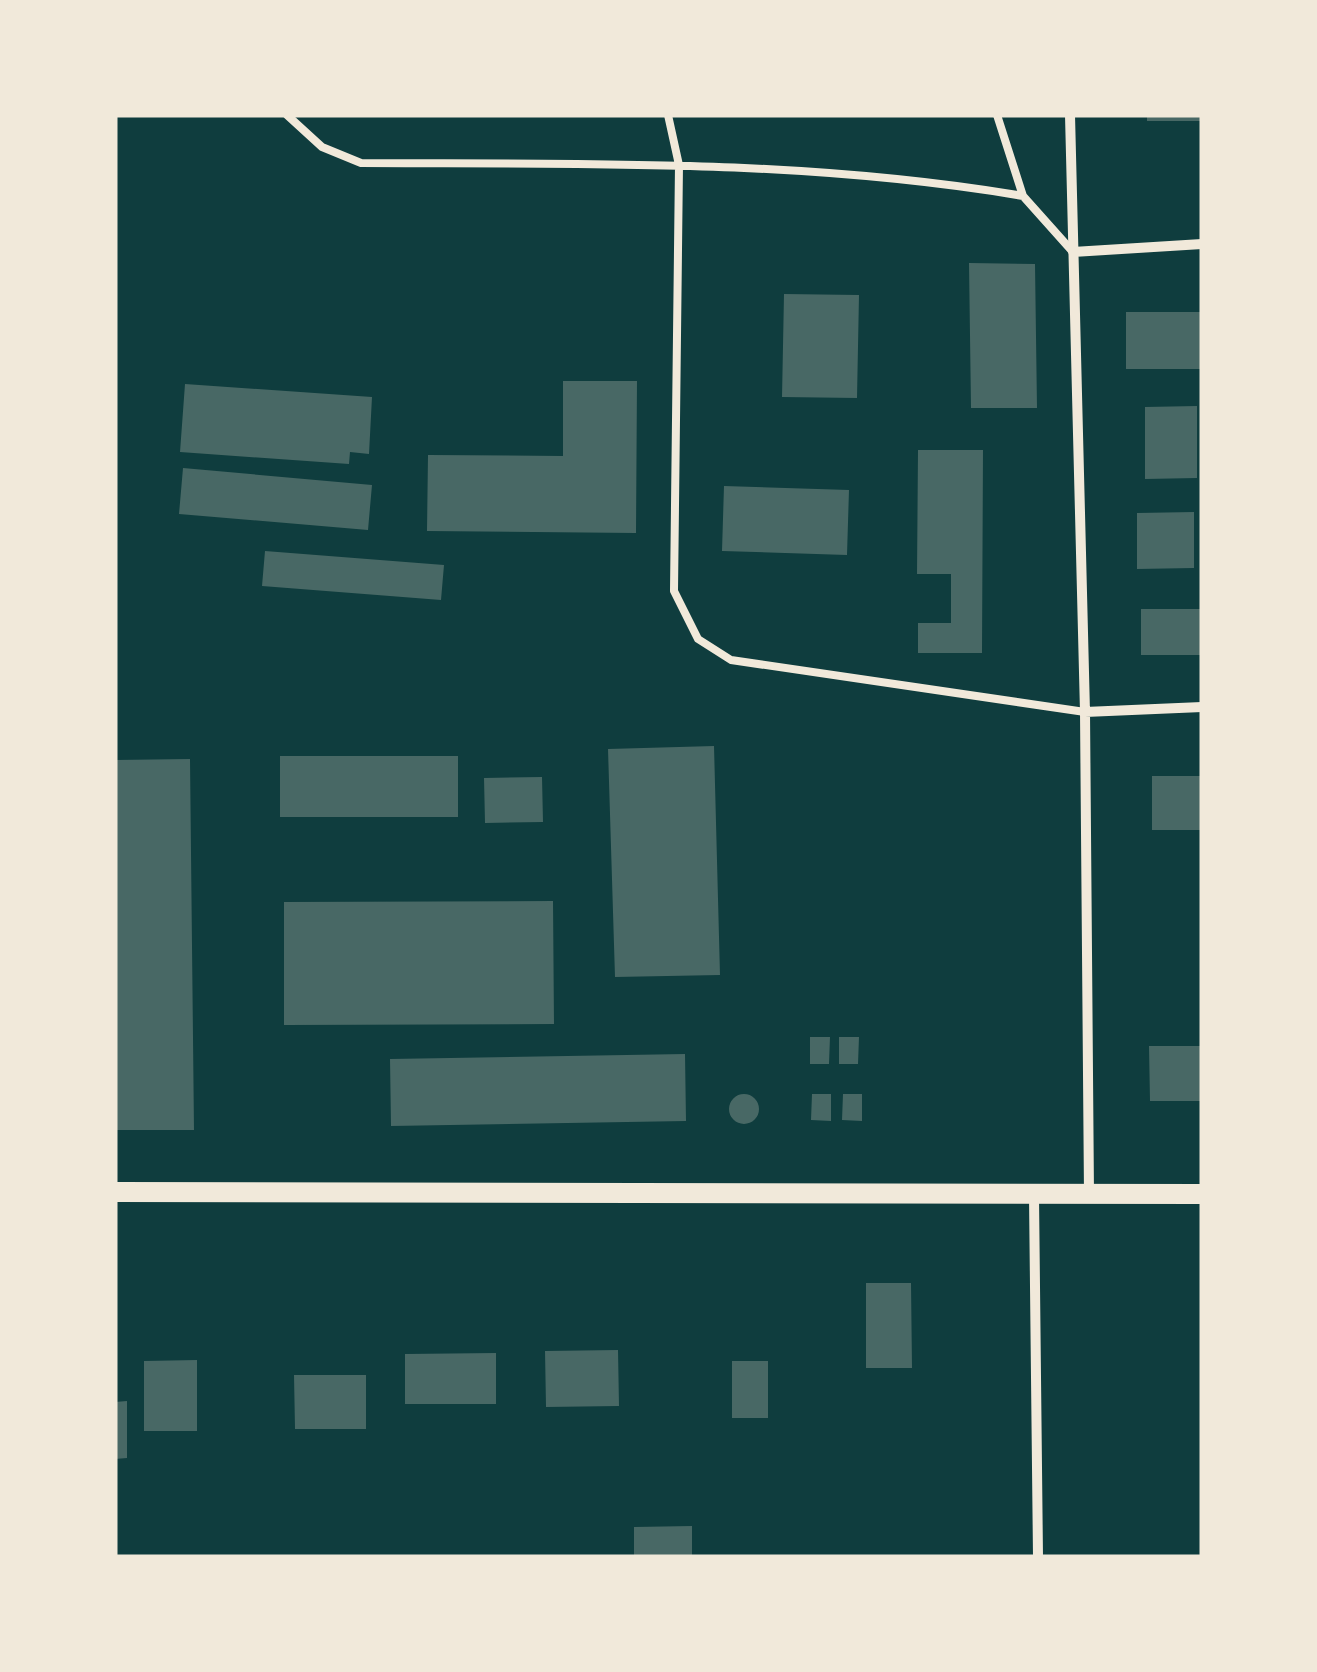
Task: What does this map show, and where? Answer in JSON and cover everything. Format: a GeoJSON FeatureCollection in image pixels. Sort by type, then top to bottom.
{"type":"FeatureCollection","features":[{"type":"Feature","properties":{"kind":"main road"},"geometry":{"type":"LineString","coordinates":[[115,1192],[1202,1194]]}},
{"type":"Feature","properties":{"kind":"street"},"geometry":{"type":"LineString","coordinates":[[1070,115],[1085,712],[1088,1196]]}},
{"type":"Feature","properties":{"kind":"street"},"geometry":{"type":"LineString","coordinates":[[1073,252],[1202,244]]}},
{"type":"Feature","properties":{"kind":"street"},"geometry":{"type":"LineString","coordinates":[[1085,712],[1202,707]]}},
{"type":"Feature","properties":{"kind":"street"},"geometry":{"type":"LineString","coordinates":[[1034,1196],[1038,1557]]}},
{"type":"Feature","properties":{"kind":"lane"},"geometry":{"type":"LineString","coordinates":[[288,115],[322,147],[361,163],[678,165],[942,182],[1023,196]]}},
{"type":"Feature","properties":{"kind":"lane"},"geometry":{"type":"LineString","coordinates":[[668,115],[678,165],[674,591],[698,638],[731,660],[1085,712]]}},
{"type":"Feature","properties":{"kind":"lane"},"geometry":{"type":"LineString","coordinates":[[997,115],[1023,196],[1073,252]]}},
{"type":"Feature","properties":{"kind":"building"},"geometry":{"type":"Polygon","coordinates":[[[1147,115],[1202,115],[1202,121],[1147,121],[1147,115]]]}},
{"type":"Feature","properties":{"kind":"building"},"geometry":{"type":"Polygon","coordinates":[[[969,263],[1035,264],[1037,408],[971,408],[969,263]]]}},
{"type":"Feature","properties":{"kind":"building"},"geometry":{"type":"Polygon","coordinates":[[[784,294],[859,295],[857,398],[782,397],[784,294]]]}},
{"type":"Feature","properties":{"kind":"building"},"geometry":{"type":"Polygon","coordinates":[[[1126,312],[1202,312],[1202,369],[1126,369],[1126,312]]]}},
{"type":"Feature","properties":{"kind":"building"},"geometry":{"type":"Polygon","coordinates":[[[563,381],[637,381],[636,533],[427,531],[428,455],[563,456],[563,381]]]}},
{"type":"Feature","properties":{"kind":"building"},"geometry":{"type":"Polygon","coordinates":[[[185,384],[372,397],[369,454],[350,452],[349,464],[180,452],[185,384]]]}},
{"type":"Feature","properties":{"kind":"building"},"geometry":{"type":"Polygon","coordinates":[[[1197,406],[1197,478],[1145,479],[1145,407],[1197,406]]]}},
{"type":"Feature","properties":{"kind":"building"},"geometry":{"type":"Polygon","coordinates":[[[918,450],[983,450],[982,653],[918,653],[918,623],[951,623],[951,574],[917,574],[918,450]]]}},
{"type":"Feature","properties":{"kind":"building"},"geometry":{"type":"Polygon","coordinates":[[[183,468],[372,485],[368,530],[179,514],[183,468]]]}},
{"type":"Feature","properties":{"kind":"building"},"geometry":{"type":"Polygon","coordinates":[[[724,486],[849,490],[847,555],[722,551],[724,486]]]}},
{"type":"Feature","properties":{"kind":"building"},"geometry":{"type":"Polygon","coordinates":[[[1194,512],[1194,568],[1137,569],[1137,513],[1194,512]]]}},
{"type":"Feature","properties":{"kind":"building"},"geometry":{"type":"Polygon","coordinates":[[[265,551],[444,565],[441,600],[262,586],[265,551]]]}},
{"type":"Feature","properties":{"kind":"building"},"geometry":{"type":"Polygon","coordinates":[[[1141,609],[1202,609],[1202,655],[1141,655],[1141,609]]]}},
{"type":"Feature","properties":{"kind":"building"},"geometry":{"type":"Polygon","coordinates":[[[714,746],[720,975],[615,977],[608,749],[714,746]]]}},
{"type":"Feature","properties":{"kind":"building"},"geometry":{"type":"Polygon","coordinates":[[[280,756],[458,756],[458,817],[280,817],[280,756]]]}},
{"type":"Feature","properties":{"kind":"building"},"geometry":{"type":"Polygon","coordinates":[[[190,759],[194,1130],[115,1130],[115,760],[190,759]]]}},
{"type":"Feature","properties":{"kind":"building"},"geometry":{"type":"Polygon","coordinates":[[[1152,776],[1202,776],[1202,830],[1152,830],[1152,776]]]}},
{"type":"Feature","properties":{"kind":"building"},"geometry":{"type":"Polygon","coordinates":[[[542,777],[543,822],[485,823],[484,778],[542,777]]]}},
{"type":"Feature","properties":{"kind":"building"},"geometry":{"type":"Polygon","coordinates":[[[553,901],[554,1024],[284,1025],[284,902],[553,901]]]}},
{"type":"Feature","properties":{"kind":"building"},"geometry":{"type":"Polygon","coordinates":[[[810,1037],[830,1037],[829,1064],[810,1064],[810,1037]]]}},
{"type":"Feature","properties":{"kind":"building"},"geometry":{"type":"Polygon","coordinates":[[[839,1037],[859,1037],[858,1064],[839,1064],[839,1037]]]}},
{"type":"Feature","properties":{"kind":"building"},"geometry":{"type":"Polygon","coordinates":[[[1149,1046],[1202,1046],[1202,1101],[1150,1101],[1149,1046]]]}},
{"type":"Feature","properties":{"kind":"building"},"geometry":{"type":"Polygon","coordinates":[[[685,1054],[686,1121],[391,1126],[390,1059],[685,1054]]]}},
{"type":"Feature","properties":{"kind":"building"},"geometry":{"type":"Polygon","coordinates":[[[744,1094],[755,1098],[759,1109],[755,1120],[744,1124],[733,1120],[729,1109],[733,1098],[744,1094]]]}},
{"type":"Feature","properties":{"kind":"building"},"geometry":{"type":"Polygon","coordinates":[[[812,1094],[831,1094],[831,1121],[811,1120],[812,1094]]]}},
{"type":"Feature","properties":{"kind":"building"},"geometry":{"type":"Polygon","coordinates":[[[843,1094],[862,1094],[862,1121],[842,1120],[843,1094]]]}},
{"type":"Feature","properties":{"kind":"building"},"geometry":{"type":"Polygon","coordinates":[[[866,1283],[911,1283],[912,1368],[866,1368],[866,1283]]]}},
{"type":"Feature","properties":{"kind":"building"},"geometry":{"type":"Polygon","coordinates":[[[618,1350],[619,1406],[546,1407],[545,1351],[618,1350]]]}},
{"type":"Feature","properties":{"kind":"building"},"geometry":{"type":"Polygon","coordinates":[[[496,1353],[496,1404],[405,1404],[405,1354],[496,1353]]]}},
{"type":"Feature","properties":{"kind":"building"},"geometry":{"type":"Polygon","coordinates":[[[197,1360],[197,1431],[144,1431],[144,1361],[197,1360]]]}},
{"type":"Feature","properties":{"kind":"building"},"geometry":{"type":"Polygon","coordinates":[[[732,1361],[768,1361],[768,1418],[732,1418],[732,1361]]]}},
{"type":"Feature","properties":{"kind":"building"},"geometry":{"type":"Polygon","coordinates":[[[294,1375],[366,1375],[366,1429],[295,1429],[294,1375]]]}},
{"type":"Feature","properties":{"kind":"building"},"geometry":{"type":"Polygon","coordinates":[[[127,1401],[127,1458],[115,1459],[115,1402],[127,1401]]]}},
{"type":"Feature","properties":{"kind":"building"},"geometry":{"type":"Polygon","coordinates":[[[692,1526],[692,1557],[634,1557],[634,1527],[692,1526]]]}}]}
